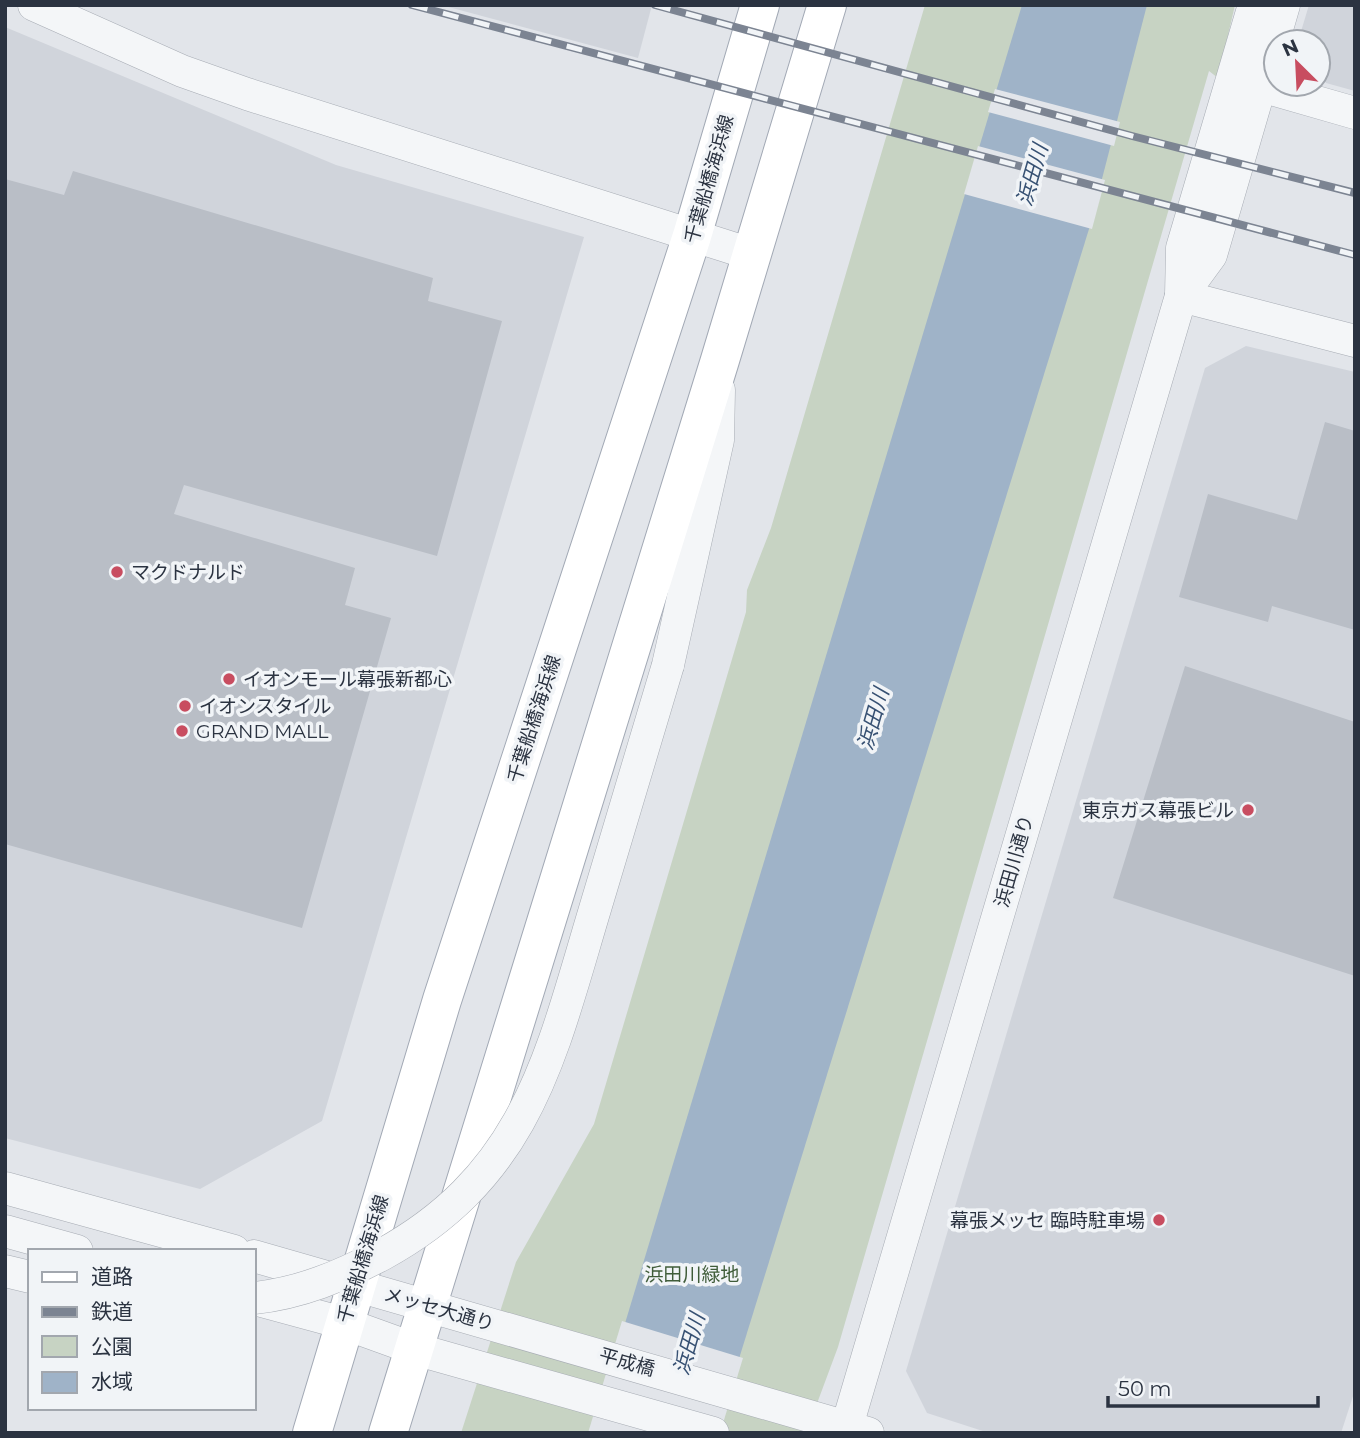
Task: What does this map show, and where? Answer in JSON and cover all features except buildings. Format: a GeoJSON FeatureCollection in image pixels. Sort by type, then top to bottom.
{"type":"FeatureCollection","features":[{"type":"Feature","properties":{"kind":"main road","name":"千葉船橋海浜線"},"geometry":{"type":"LineString","coordinates":[[312,1433],[442,1000],[692,236],[760,5]]}},
{"type":"Feature","properties":{"kind":"main road"},"geometry":{"type":"LineString","coordinates":[[387,1433],[720,360],[827,5]]}},
{"type":"Feature","properties":{"kind":"street"},"geometry":{"type":"LineString","coordinates":[[34,5],[182,71],[247,94],[751,254]]}},
{"type":"Feature","properties":{"kind":"street"},"geometry":{"type":"LineString","coordinates":[[1246,81],[1254,5]]}},
{"type":"Feature","properties":{"kind":"street"},"geometry":{"type":"LineString","coordinates":[[1246,81],[1284,5]]}},
{"type":"Feature","properties":{"kind":"street"},"geometry":{"type":"LineString","coordinates":[[1246,81],[1355,113]]}},
{"type":"Feature","properties":{"kind":"street","name":"浜田川通り"},"geometry":{"type":"LineString","coordinates":[[858,1429],[1181,296],[1182,248],[1246,81]]}},
{"type":"Feature","properties":{"kind":"street"},"geometry":{"type":"LineString","coordinates":[[1181,296],[1355,341]]}},
{"type":"Feature","properties":{"kind":"street"},"geometry":{"type":"LineString","coordinates":[[256,1298],[321,1284],[397,1246],[459,1199],[485,1174],[506,1146],[524,1113],[555,1041],[668,665],[718,440],[720,360]]}},
{"type":"Feature","properties":{"kind":"street"},"geometry":{"type":"LineString","coordinates":[[5,1188],[227,1249]]}},
{"type":"Feature","properties":{"kind":"street"},"geometry":{"type":"LineString","coordinates":[[5,1231],[70,1249]]}},
{"type":"Feature","properties":{"kind":"street","name":"メッセ大通り"},"geometry":{"type":"LineString","coordinates":[[256,1257],[543,1339]]}},
{"type":"Feature","properties":{"kind":"street"},"geometry":{"type":"LineString","coordinates":[[5,1271],[28,1277]]}},
{"type":"Feature","properties":{"kind":"street"},"geometry":{"type":"LineString","coordinates":[[256,1299],[343,1323],[415,1349],[713,1433]]}},
{"type":"Feature","properties":{"kind":"street","name":"平成橋"},"geometry":{"type":"LineString","coordinates":[[543,1339],[858,1429]]}},
{"type":"Feature","properties":{"kind":"shaded area"},"geometry":{"type":"Polygon","coordinates":[[[441,5],[652,5],[638,58],[441,5]]]}},
{"type":"Feature","properties":{"kind":"shaded area"},"geometry":{"type":"Polygon","coordinates":[[[1309,5],[1355,5],[1355,91],[1332,85],[1332,28],[1302,28],[1309,5]]]}},
{"type":"Feature","properties":{"kind":"shaded area","name":"イオンモール幕張新都心"},"geometry":{"type":"Polygon","coordinates":[[[5,27],[336,165],[584,237],[322,1121],[200,1189],[5,1138],[5,27]]]}},
{"type":"Feature","properties":{"kind":"shaded area"},"geometry":{"type":"Polygon","coordinates":[[[1246,346],[1355,372],[1355,1390],[1341,1433],[989,1433],[927,1413],[906,1371],[1205,368],[1246,346]]]}},
{"type":"Feature","properties":{"kind":"green space","name":"浜田川緑地"},"geometry":{"type":"Polygon","coordinates":[[[925,5],[1235,5],[1218,78],[1209,71],[838,1347],[806,1433],[461,1433],[516,1262],[594,1124],[746,612],[747,590],[771,528],[925,5]]]}},
{"type":"Feature","properties":{"kind":"water","name":"浜田川"},"geometry":{"type":"Polygon","coordinates":[[[1022,5],[1147,5],[1089,229],[716,1433],[592,1433],[1022,5]]]}},
{"type":"Feature","properties":{"kind":"pier"},"geometry":{"type":"Polygon","coordinates":[[[995,89],[1120,122],[1114,146],[988,112],[995,89]]]}},
{"type":"Feature","properties":{"kind":"pier"},"geometry":{"type":"Polygon","coordinates":[[[978,146],[1105,180],[1092,229],[964,194],[978,146]]]}},
{"type":"Feature","properties":{"kind":"pier"},"geometry":{"type":"Polygon","coordinates":[[[622,1321],[743,1358],[720,1433],[588,1433],[622,1321]]]}},
{"type":"Feature","properties":{"kind":"railway"},"geometry":{"type":"LineString","coordinates":[[412,5],[1355,255]]}},
{"type":"Feature","properties":{"kind":"railway"},"geometry":{"type":"LineString","coordinates":[[655,5],[1132,136],[1355,193]]}},
{"type":"Feature","properties":{"kind":"place","name":"マクドナルド"},"geometry":{"type":"Point","coordinates":[117,572]}},
{"type":"Feature","properties":{"kind":"place","name":"イオンモール幕張新都心"},"geometry":{"type":"Point","coordinates":[229,679]}},
{"type":"Feature","properties":{"kind":"place","name":"イオンスタイル"},"geometry":{"type":"Point","coordinates":[185,706]}},
{"type":"Feature","properties":{"kind":"place","name":"GRAND MALL"},"geometry":{"type":"Point","coordinates":[182,731]}},
{"type":"Feature","properties":{"kind":"place","name":"東京ガス幕張ビル"},"geometry":{"type":"Point","coordinates":[1248,810]}},
{"type":"Feature","properties":{"kind":"place","name":"幕張メッセ 臨時駐車場"},"geometry":{"type":"Point","coordinates":[1159,1220]}}]}
